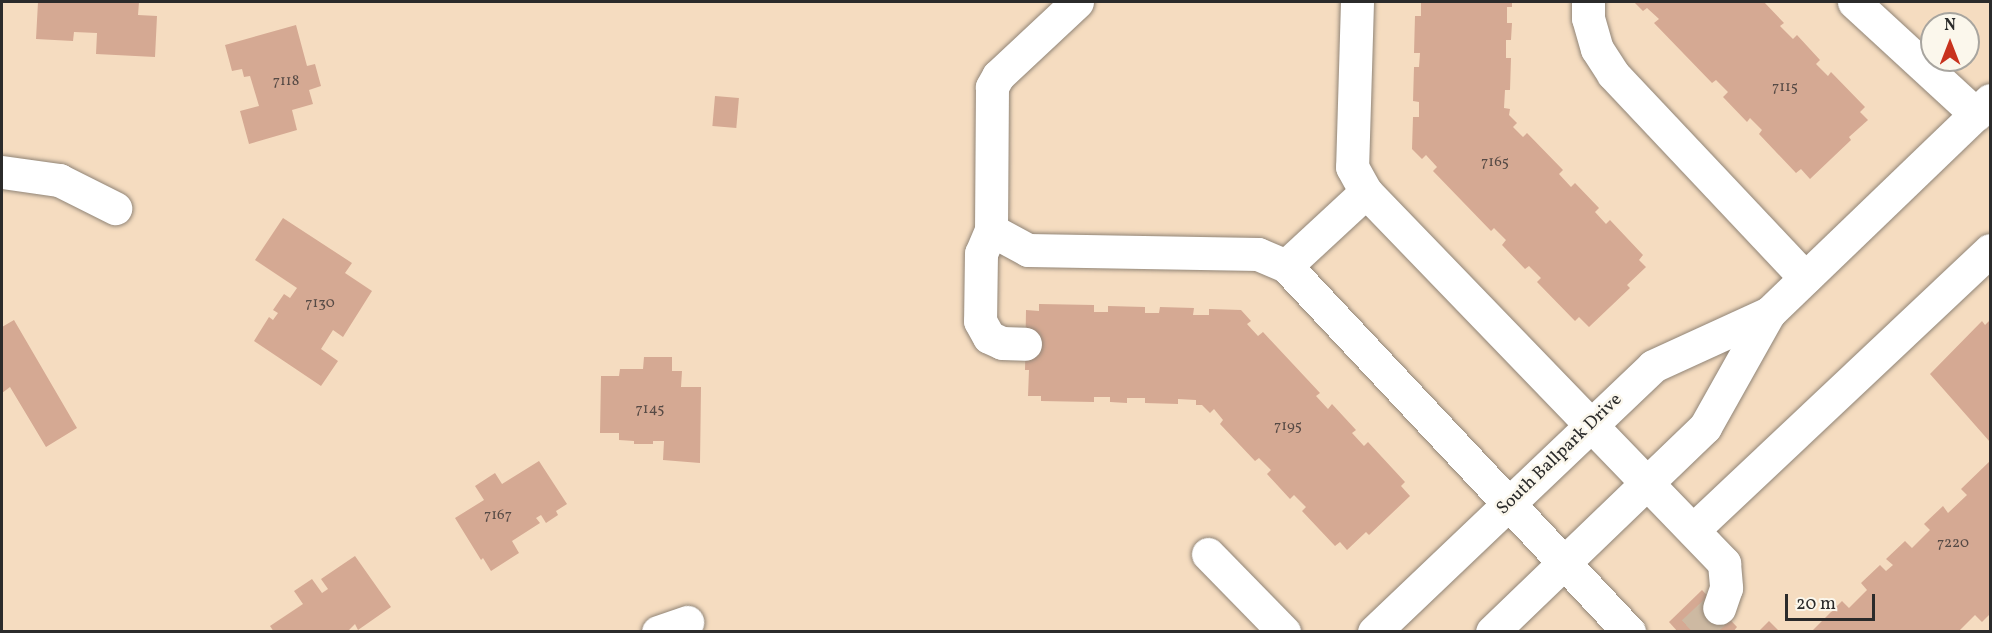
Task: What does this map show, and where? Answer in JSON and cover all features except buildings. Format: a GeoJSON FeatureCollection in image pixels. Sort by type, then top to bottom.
{"type":"FeatureCollection","features":[{"type":"Feature","properties":{"kind":"street"},"geometry":{"type":"LineString","coordinates":[[1025,344],[1002,343],[989,337],[980,321],[981,253],[991,230],[992,87],[998,76],[1077,2]]}},
{"type":"Feature","properties":{"kind":"street"},"geometry":{"type":"LineString","coordinates":[[1357,2],[1352,167],[1366,192],[1724,563],[1726,588],[1719,608]]}},
{"type":"Feature","properties":{"kind":"street"},"geometry":{"type":"LineString","coordinates":[[1588,2],[1588,18],[1597,49],[1613,74],[1805,278]]}},
{"type":"Feature","properties":{"kind":"street"},"geometry":{"type":"LineString","coordinates":[[1854,2],[1983,107]]}},
{"type":"Feature","properties":{"kind":"street","name":"South Ballpark Drive"},"geometry":{"type":"LineString","coordinates":[[1492,632],[1706,427],[1769,312],[1983,107]]}},
{"type":"Feature","properties":{"kind":"street"},"geometry":{"type":"LineString","coordinates":[[2,172],[59,180],[115,207]]}},
{"type":"Feature","properties":{"kind":"street"},"geometry":{"type":"LineString","coordinates":[[1286,266],[1366,192]]}},
{"type":"Feature","properties":{"kind":"street"},"geometry":{"type":"LineString","coordinates":[[991,230],[1028,250],[1258,254],[1286,266],[1565,561],[1627,631]]}},
{"type":"Feature","properties":{"kind":"street"},"geometry":{"type":"LineString","coordinates":[[1693,530],[1990,250]]}},
{"type":"Feature","properties":{"kind":"street","name":"South Ballpark Drive"},"geometry":{"type":"LineString","coordinates":[[1374,632],[1653,366],[1769,312]]}},
{"type":"Feature","properties":{"kind":"street"},"geometry":{"type":"LineString","coordinates":[[1208,554],[1284,632]]}},
{"type":"Feature","properties":{"kind":"tunnel"},"geometry":{"type":"LineString","coordinates":[[1693,632],[1719,608]]}}]}
